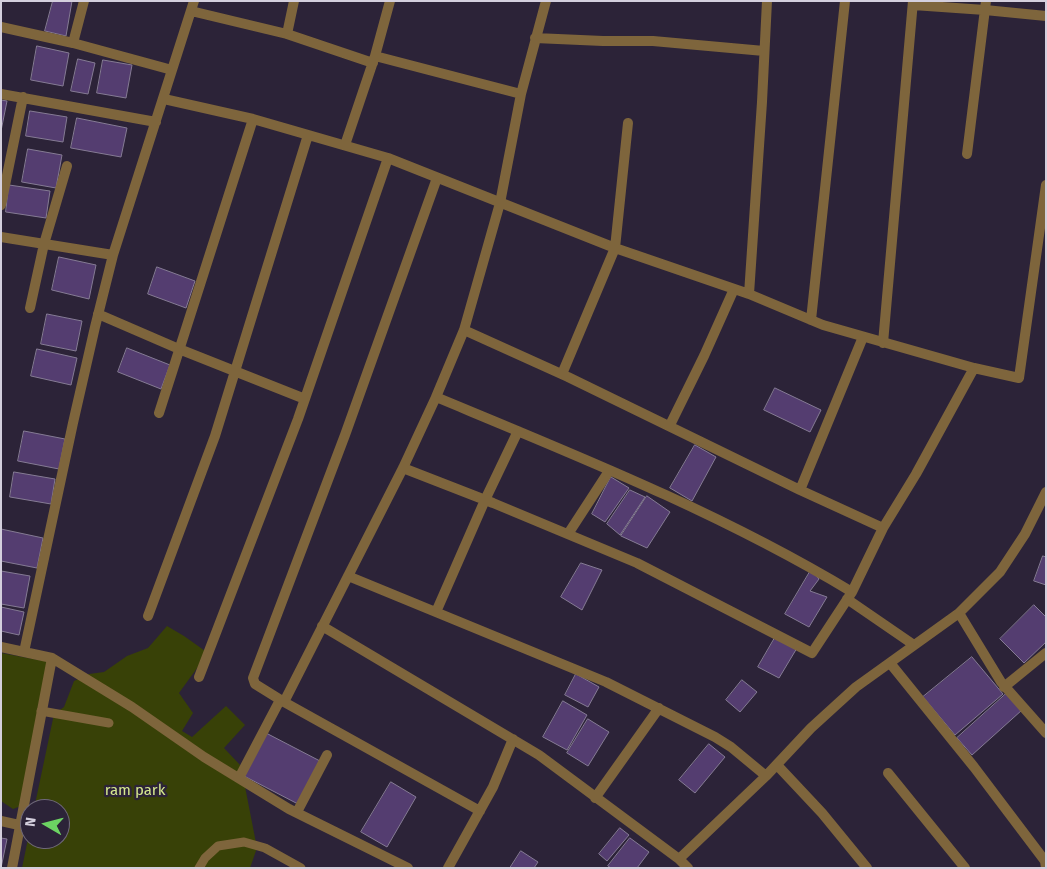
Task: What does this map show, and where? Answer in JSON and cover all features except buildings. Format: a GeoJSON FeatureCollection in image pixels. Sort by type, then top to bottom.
{"type":"FeatureCollection","features":[{"type":"Feature","properties":{"kind":"street"},"geometry":{"type":"LineString","coordinates":[[73,43],[84,1]]}},
{"type":"Feature","properties":{"kind":"street"},"geometry":{"type":"LineString","coordinates":[[286,34],[294,1]]}},
{"type":"Feature","properties":{"kind":"street"},"geometry":{"type":"LineString","coordinates":[[345,145],[374,60],[390,1]]}},
{"type":"Feature","properties":{"kind":"street"},"geometry":{"type":"LineString","coordinates":[[239,778],[322,626],[403,468],[464,330],[500,203],[521,94],[546,1]]}},
{"type":"Feature","properties":{"kind":"street"},"geometry":{"type":"LineString","coordinates":[[750,294],[767,1]]}},
{"type":"Feature","properties":{"kind":"street"},"geometry":{"type":"LineString","coordinates":[[811,320],[844,1]]}},
{"type":"Feature","properties":{"kind":"street"},"geometry":{"type":"LineString","coordinates":[[883,343],[913,3],[986,6],[1046,16]]}},
{"type":"Feature","properties":{"kind":"street"},"geometry":{"type":"LineString","coordinates":[[24,652],[98,314],[113,256],[193,6],[374,60],[521,94]]}},
{"type":"Feature","properties":{"kind":"street"},"geometry":{"type":"LineString","coordinates":[[967,154],[986,6]]}},
{"type":"Feature","properties":{"kind":"street"},"geometry":{"type":"LineString","coordinates":[[1,26],[172,70]]}},
{"type":"Feature","properties":{"kind":"street"},"geometry":{"type":"LineString","coordinates":[[535,38],[603,41],[653,40],[764,51]]}},
{"type":"Feature","properties":{"kind":"street"},"geometry":{"type":"LineString","coordinates":[[1,94],[156,122]]}},
{"type":"Feature","properties":{"kind":"street"},"geometry":{"type":"LineString","coordinates":[[1,205],[24,97]]}},
{"type":"Feature","properties":{"kind":"street"},"geometry":{"type":"LineString","coordinates":[[164,99],[253,119],[388,158],[615,248],[750,294],[811,320],[883,343],[974,368],[1019,378],[1046,185]]}},
{"type":"Feature","properties":{"kind":"street"},"geometry":{"type":"LineString","coordinates":[[159,413],[253,119]]}},
{"type":"Feature","properties":{"kind":"street"},"geometry":{"type":"LineString","coordinates":[[562,374],[615,248],[628,123]]}},
{"type":"Feature","properties":{"kind":"street"},"geometry":{"type":"LineString","coordinates":[[148,616],[215,436],[308,135]]}},
{"type":"Feature","properties":{"kind":"street"},"geometry":{"type":"LineString","coordinates":[[199,676],[305,399],[388,158]]}},
{"type":"Feature","properties":{"kind":"street"},"geometry":{"type":"LineString","coordinates":[[30,308],[44,244],[67,166]]}},
{"type":"Feature","properties":{"kind":"street"},"geometry":{"type":"LineString","coordinates":[[437,178],[345,435],[253,680],[255,684],[282,701],[480,811]]}},
{"type":"Feature","properties":{"kind":"street"},"geometry":{"type":"LineString","coordinates":[[1,237],[113,256]]}},
{"type":"Feature","properties":{"kind":"street"},"geometry":{"type":"LineString","coordinates":[[670,425],[734,289]]}},
{"type":"Feature","properties":{"kind":"street"},"geometry":{"type":"LineString","coordinates":[[98,314],[179,349],[305,399]]}},
{"type":"Feature","properties":{"kind":"street"},"geometry":{"type":"LineString","coordinates":[[464,330],[670,425],[800,490],[883,528]]}},
{"type":"Feature","properties":{"kind":"street"},"geometry":{"type":"LineString","coordinates":[[800,490],[863,337]]}},
{"type":"Feature","properties":{"kind":"street"},"geometry":{"type":"LineString","coordinates":[[403,468],[637,563],[812,653],[849,595],[883,528],[925,458],[974,368]]}},
{"type":"Feature","properties":{"kind":"street"},"geometry":{"type":"LineString","coordinates":[[436,397],[709,514],[755,537],[806,564],[914,645]]}},
{"type":"Feature","properties":{"kind":"street"},"geometry":{"type":"LineString","coordinates":[[436,612],[485,500],[518,431]]}},
{"type":"Feature","properties":{"kind":"street"},"geometry":{"type":"LineString","coordinates":[[568,534],[610,471]]}},
{"type":"Feature","properties":{"kind":"street"},"geometry":{"type":"LineString","coordinates":[[679,859],[766,776],[811,728],[856,687],[959,613],[1000,572],[1026,534],[1046,492]]}},
{"type":"Feature","properties":{"kind":"street"},"geometry":{"type":"LineString","coordinates":[[348,576],[606,682],[731,747],[766,776]]}},
{"type":"Feature","properties":{"kind":"street"},"geometry":{"type":"LineString","coordinates":[[959,613],[1004,687],[1046,732]]}},
{"type":"Feature","properties":{"kind":"street"},"geometry":{"type":"LineString","coordinates":[[322,626],[539,755],[679,859],[688,868]]}},
{"type":"Feature","properties":{"kind":"street"},"geometry":{"type":"LineString","coordinates":[[1,647],[52,658],[132,707],[204,757],[239,778],[297,812],[408,868]]}},
{"type":"Feature","properties":{"kind":"street"},"geometry":{"type":"LineString","coordinates":[[1004,687],[1046,653]]}},
{"type":"Feature","properties":{"kind":"street"},"geometry":{"type":"LineString","coordinates":[[12,868],[52,658]]}},
{"type":"Feature","properties":{"kind":"street"},"geometry":{"type":"LineString","coordinates":[[890,663],[974,767],[1045,861],[1046,868]]}},
{"type":"Feature","properties":{"kind":"street"},"geometry":{"type":"LineString","coordinates":[[595,798],[659,708]]}},
{"type":"Feature","properties":{"kind":"street"},"geometry":{"type":"LineString","coordinates":[[448,868],[493,787],[512,739]]}},
{"type":"Feature","properties":{"kind":"street"},"geometry":{"type":"LineString","coordinates":[[297,812],[327,755]]}},
{"type":"Feature","properties":{"kind":"street"},"geometry":{"type":"LineString","coordinates":[[777,765],[822,812],[867,868]]}},
{"type":"Feature","properties":{"kind":"street"},"geometry":{"type":"LineString","coordinates":[[888,773],[965,868]]}},
{"type":"Feature","properties":{"kind":"street"},"geometry":{"type":"LineString","coordinates":[[1,822],[19,825]]}},
{"type":"Feature","properties":{"kind":"lane"},"geometry":{"type":"LineString","coordinates":[[41,711],[109,723]]}},
{"type":"Feature","properties":{"kind":"lane"},"geometry":{"type":"LineString","coordinates":[[199,868],[205,858],[218,846],[244,842],[265,848],[301,868]]}},
{"type":"Feature","properties":{"kind":"green space","name":"ram park"},"geometry":{"type":"Polygon","coordinates":[[[167,626],[208,653],[179,693],[193,713],[182,731],[192,737],[226,706],[245,725],[224,748],[241,766],[257,848],[250,868],[22,868],[26,849],[70,849],[70,799],[36,799],[54,714],[64,707],[74,681],[89,674],[104,672],[127,656],[148,648],[167,626]]]}},
{"type":"Feature","properties":{"kind":"green space"},"geometry":{"type":"Polygon","coordinates":[[[1,653],[49,662],[20,806],[13,809],[1,801],[1,653]]]}}]}
